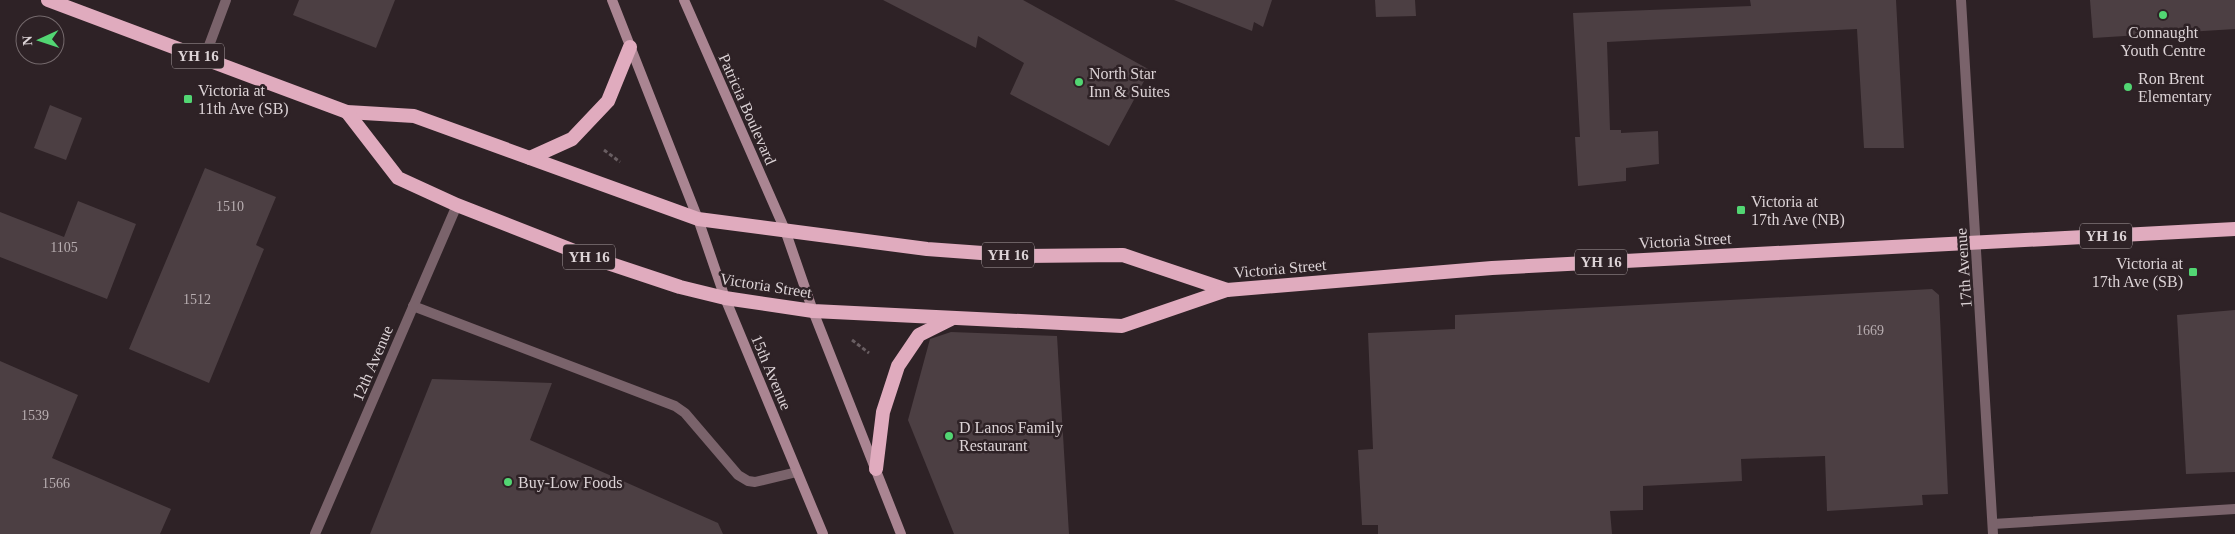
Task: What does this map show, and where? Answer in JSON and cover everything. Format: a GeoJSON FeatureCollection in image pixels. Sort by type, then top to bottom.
{"type":"FeatureCollection","features":[{"type":"Feature","properties":{"kind":"highway","name":"Victoria Street"},"geometry":{"type":"LineString","coordinates":[[48,0],[347,112],[414,116],[698,220],[927,249],[1023,256],[1123,255],[1227,290]]}},
{"type":"Feature","properties":{"kind":"highway"},"geometry":{"type":"LineString","coordinates":[[530,158],[572,139],[608,101],[630,47]]}},
{"type":"Feature","properties":{"kind":"highway","name":"Victoria Street"},"geometry":{"type":"LineString","coordinates":[[347,112],[398,178],[457,205],[587,256],[680,288],[725,298],[813,311],[1122,326],[1227,290],[1492,268],[2235,229]]}},
{"type":"Feature","properties":{"kind":"highway"},"geometry":{"type":"LineString","coordinates":[[876,469],[882,412],[898,366],[919,335],[954,318]]}},
{"type":"Feature","properties":{"kind":"main road"},"geometry":{"type":"LineString","coordinates":[[612,0],[698,220]]}},
{"type":"Feature","properties":{"kind":"main road","name":"Patricia Boulevard"},"geometry":{"type":"LineString","coordinates":[[684,0],[785,230]]}},
{"type":"Feature","properties":{"kind":"main road","name":"15th Avenue"},"geometry":{"type":"LineString","coordinates":[[698,220],[725,298],[823,534]]}},
{"type":"Feature","properties":{"kind":"main road"},"geometry":{"type":"LineString","coordinates":[[785,230],[813,311],[901,534]]}},
{"type":"Feature","properties":{"kind":"street"},"geometry":{"type":"LineString","coordinates":[[204,59],[226,0]]}},
{"type":"Feature","properties":{"kind":"street","name":"17th Avenue"},"geometry":{"type":"LineString","coordinates":[[1961,0],[1993,529]]}},
{"type":"Feature","properties":{"kind":"street","name":"12th Avenue"},"geometry":{"type":"LineString","coordinates":[[315,534],[457,205]]}},
{"type":"Feature","properties":{"kind":"street"},"geometry":{"type":"LineString","coordinates":[[413,306],[675,406],[685,413],[738,475],[748,481],[755,482],[797,472]]}},
{"type":"Feature","properties":{"kind":"street"},"geometry":{"type":"LineString","coordinates":[[1993,529],[2235,509]]}},
{"type":"Feature","properties":{"kind":"path"},"geometry":{"type":"LineString","coordinates":[[604,150],[627,167]]}},
{"type":"Feature","properties":{"kind":"path"},"geometry":{"type":"LineString","coordinates":[[850,339],[869,353]]}},
{"type":"Feature","properties":{"kind":"building"},"geometry":{"type":"Polygon","coordinates":[[[299,0],[395,0],[376,48],[293,15],[299,0]]]}},
{"type":"Feature","properties":{"kind":"building","name":"North Star Inn & Suites"},"geometry":{"type":"Polygon","coordinates":[[[883,0],[1023,0],[1150,70],[1109,146],[1010,94],[1024,63],[978,36],[976,48],[883,0]]]}},
{"type":"Feature","properties":{"kind":"building"},"geometry":{"type":"Polygon","coordinates":[[[1174,0],[1272,0],[1263,27],[1254,22],[1252,31],[1174,0]]]}},
{"type":"Feature","properties":{"kind":"building"},"geometry":{"type":"Polygon","coordinates":[[[1375,0],[1415,0],[1416,16],[1376,17],[1375,0]]]}},
{"type":"Feature","properties":{"kind":"building"},"geometry":{"type":"Polygon","coordinates":[[[1750,0],[1896,0],[1904,148],[1864,148],[1857,29],[1607,42],[1610,130],[1621,130],[1621,133],[1658,131],[1659,164],[1626,168],[1626,181],[1578,186],[1575,137],[1580,137],[1573,13],[1751,6],[1750,0]]]}},
{"type":"Feature","properties":{"kind":"building","name":"Connaught Youth Centre"},"geometry":{"type":"Polygon","coordinates":[[[2090,0],[2235,0],[2235,29],[2093,38],[2090,0]]]}},
{"type":"Feature","properties":{"kind":"building"},"geometry":{"type":"Polygon","coordinates":[[[50,105],[82,118],[66,160],[34,148],[50,105]]]}},
{"type":"Feature","properties":{"kind":"building"},"geometry":{"type":"Polygon","coordinates":[[[205,168],[276,197],[256,245],[264,249],[209,383],[129,349],[205,168]]]}},
{"type":"Feature","properties":{"kind":"building"},"geometry":{"type":"Polygon","coordinates":[[[78,201],[136,224],[107,299],[0,257],[0,212],[64,237],[78,201]]]}},
{"type":"Feature","properties":{"kind":"building"},"geometry":{"type":"Polygon","coordinates":[[[1932,289],[1939,295],[1948,494],[1922,495],[1923,505],[1827,511],[1825,456],[1741,459],[1742,481],[1643,486],[1643,510],[1610,511],[1612,534],[1378,534],[1378,525],[1362,525],[1358,450],[1373,449],[1368,333],[1455,329],[1455,315],[1932,289]]]}},
{"type":"Feature","properties":{"kind":"building"},"geometry":{"type":"Polygon","coordinates":[[[2235,310],[2235,472],[2186,474],[2177,315],[2235,310]]]}},
{"type":"Feature","properties":{"kind":"building"},"geometry":{"type":"Polygon","coordinates":[[[951,332],[1057,336],[1069,534],[954,534],[908,420],[930,339],[951,332]]]}},
{"type":"Feature","properties":{"kind":"building"},"geometry":{"type":"Polygon","coordinates":[[[0,361],[78,395],[52,458],[171,509],[160,534],[0,534],[0,361]]]}},
{"type":"Feature","properties":{"kind":"building","name":"Buy-Low Foods"},"geometry":{"type":"Polygon","coordinates":[[[432,379],[552,383],[530,440],[718,523],[723,534],[370,534],[432,379]]]}},
{"type":"Feature","properties":{"kind":"place","name":"Connaught Youth Centre"},"geometry":{"type":"Point","coordinates":[2163,15]}},
{"type":"Feature","properties":{"kind":"place","name":"North Star Inn & Suites"},"geometry":{"type":"Point","coordinates":[1079,82]}},
{"type":"Feature","properties":{"kind":"place","name":"Ron Brent Elementary"},"geometry":{"type":"Point","coordinates":[2128,87]}},
{"type":"Feature","properties":{"kind":"place","name":"Victoria at 11th Ave (SB)"},"geometry":{"type":"Point","coordinates":[188,99]}},
{"type":"Feature","properties":{"kind":"place","name":"Victoria at 17th Ave (NB)"},"geometry":{"type":"Point","coordinates":[1741,210]}},
{"type":"Feature","properties":{"kind":"place","name":"Victoria at 17th Ave (SB)"},"geometry":{"type":"Point","coordinates":[2193,272]}},
{"type":"Feature","properties":{"kind":"place","name":"D Lanos Family Restaurant"},"geometry":{"type":"Point","coordinates":[949,436]}},
{"type":"Feature","properties":{"kind":"place","name":"Buy-Low Foods"},"geometry":{"type":"Point","coordinates":[508,482]}}]}
